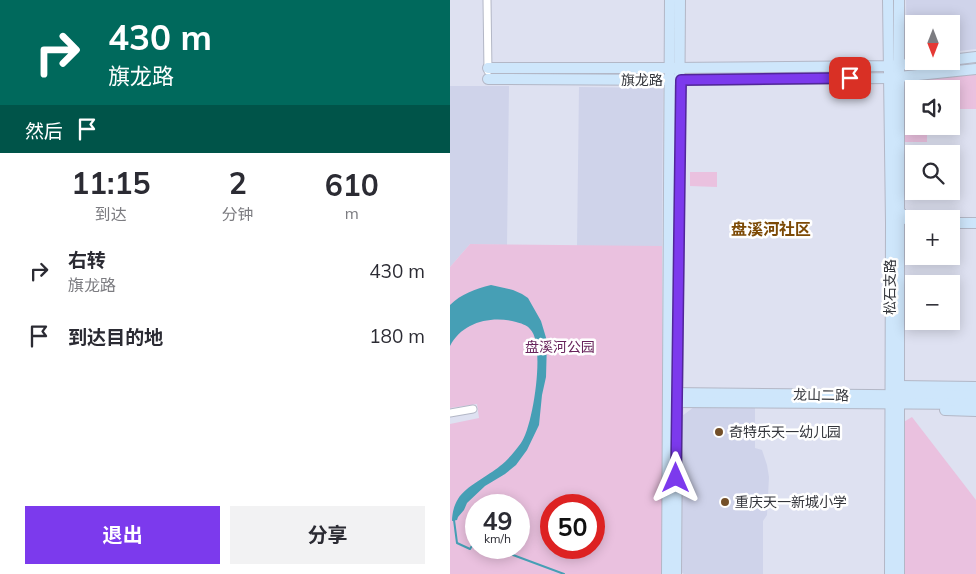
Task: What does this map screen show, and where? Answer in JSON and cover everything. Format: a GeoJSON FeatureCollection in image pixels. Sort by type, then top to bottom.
{"type":"FeatureCollection","features":[{"type":"Feature","properties":{"kind":"main road"},"geometry":{"type":"LineString","coordinates":[[670,0],[675,68]]}},
{"type":"Feature","properties":{"kind":"main road"},"geometry":{"type":"LineString","coordinates":[[666,574],[672,397],[675,68],[680,0]]}},
{"type":"Feature","properties":{"kind":"main road","name":"松石支路"},"geometry":{"type":"LineString","coordinates":[[888,0],[888,66],[894,78],[900,212],[890,574]]}},
{"type":"Feature","properties":{"kind":"main road","name":"松石支路"},"geometry":{"type":"LineString","coordinates":[[899,0],[900,66],[894,78],[891,223],[899,574]]}},
{"type":"Feature","properties":{"kind":"main road"},"geometry":{"type":"LineString","coordinates":[[960,59],[976,57]]}},
{"type":"Feature","properties":{"kind":"main road"},"geometry":{"type":"LineString","coordinates":[[488,68],[905,65]]}},
{"type":"Feature","properties":{"kind":"main road","name":"旗龙路"},"geometry":{"type":"LineString","coordinates":[[488,79],[894,78],[976,68]]}},
{"type":"Feature","properties":{"kind":"main road"},"geometry":{"type":"LineString","coordinates":[[900,212],[905,217]]}},
{"type":"Feature","properties":{"kind":"main road"},"geometry":{"type":"LineString","coordinates":[[960,223],[976,223]]}},
{"type":"Feature","properties":{"kind":"main road"},"geometry":{"type":"LineString","coordinates":[[900,232],[905,227]]}},
{"type":"Feature","properties":{"kind":"main road"},"geometry":{"type":"LineString","coordinates":[[896,399],[976,387]]}},
{"type":"Feature","properties":{"kind":"main road","name":"龙山二路"},"geometry":{"type":"LineString","coordinates":[[672,397],[896,399],[976,396]]}},
{"type":"Feature","properties":{"kind":"main road"},"geometry":{"type":"LineString","coordinates":[[672,397],[676,574]]}},
{"type":"Feature","properties":{"kind":"main road"},"geometry":{"type":"LineString","coordinates":[[896,399],[976,411]]}},
{"type":"Feature","properties":{"kind":"main road","name":"龙山二路"},"geometry":{"type":"LineString","coordinates":[[896,399],[976,404]]}},
{"type":"Feature","properties":{"kind":"street"},"geometry":{"type":"LineString","coordinates":[[487,0],[488,79]]}},
{"type":"Feature","properties":{"kind":"street"},"geometry":{"type":"LineString","coordinates":[[450,413],[473,409]]}},
{"type":"Feature","properties":{"kind":"shaded area"},"geometry":{"type":"Polygon","coordinates":[[[906,0],[976,0],[976,49],[960,51],[960,15],[906,15],[906,0]]]}},
{"type":"Feature","properties":{"kind":"shaded area"},"geometry":{"type":"Polygon","coordinates":[[[450,86],[509,86],[507,245],[470,244],[450,267],[450,86]]]}},
{"type":"Feature","properties":{"kind":"shaded area"},"geometry":{"type":"Polygon","coordinates":[[[579,87],[663,88],[662,246],[577,246],[579,87]]]}},
{"type":"Feature","properties":{"kind":"shaded area","name":"重庆天一新城小学"},"geometry":{"type":"Polygon","coordinates":[[[694,407],[755,407],[755,448],[762,450],[769,477],[767,515],[763,521],[763,574],[684,574],[680,571],[682,416],[694,407]]]}},
{"type":"Feature","properties":{"kind":"green space"},"geometry":{"type":"Polygon","coordinates":[[[976,74],[976,109],[960,109],[960,80],[915,80],[976,74]]]}},
{"type":"Feature","properties":{"kind":"green space"},"geometry":{"type":"Polygon","coordinates":[[[905,135],[927,135],[927,142],[905,142],[905,135]]]}},
{"type":"Feature","properties":{"kind":"green space"},"geometry":{"type":"Polygon","coordinates":[[[690,172],[717,172],[717,187],[690,186],[690,172]]]}},
{"type":"Feature","properties":{"kind":"green space","name":"盘溪河公园"},"geometry":{"type":"Polygon","coordinates":[[[470,244],[662,246],[662,574],[450,574],[450,424],[479,418],[477,404],[450,408],[450,267],[470,244]]]}},
{"type":"Feature","properties":{"kind":"green space"},"geometry":{"type":"Polygon","coordinates":[[[912,417],[976,500],[976,574],[901,574],[902,423],[912,417]]]}},
{"type":"Feature","properties":{"kind":"water"},"geometry":{"type":"Polygon","coordinates":[[[491,285],[513,290],[528,298],[541,321],[547,341],[546,377],[539,425],[527,450],[516,465],[505,474],[485,486],[477,494],[465,494],[464,510],[457,520],[452,521],[454,507],[462,494],[503,464],[521,443],[530,421],[536,386],[537,351],[535,338],[527,326],[497,319],[479,322],[462,331],[450,346],[450,305],[469,292],[491,285]]]}},
{"type":"Feature","properties":{"kind":"waterway"},"geometry":{"type":"LineString","coordinates":[[454,520],[457,543],[465,547]]}},
{"type":"Feature","properties":{"kind":"waterway"},"geometry":{"type":"LineString","coordinates":[[524,559],[564,574]]}},
{"type":"Feature","properties":{"kind":"place","name":"奇特乐天一幼儿园"},"geometry":{"type":"Point","coordinates":[719,432]}},
{"type":"Feature","properties":{"kind":"place","name":"重庆天一新城小学"},"geometry":{"type":"Point","coordinates":[725,502]}},
{"type":"Feature","properties":{"kind":"district","name":"盘溪河社区"},"geometry":{"type":"Point","coordinates":[771,229]}},
{"type":"Feature","properties":{"kind":"route"},"geometry":{"type":"LineString","coordinates":[[676,478],[681,80],[850,78]]}}]}
